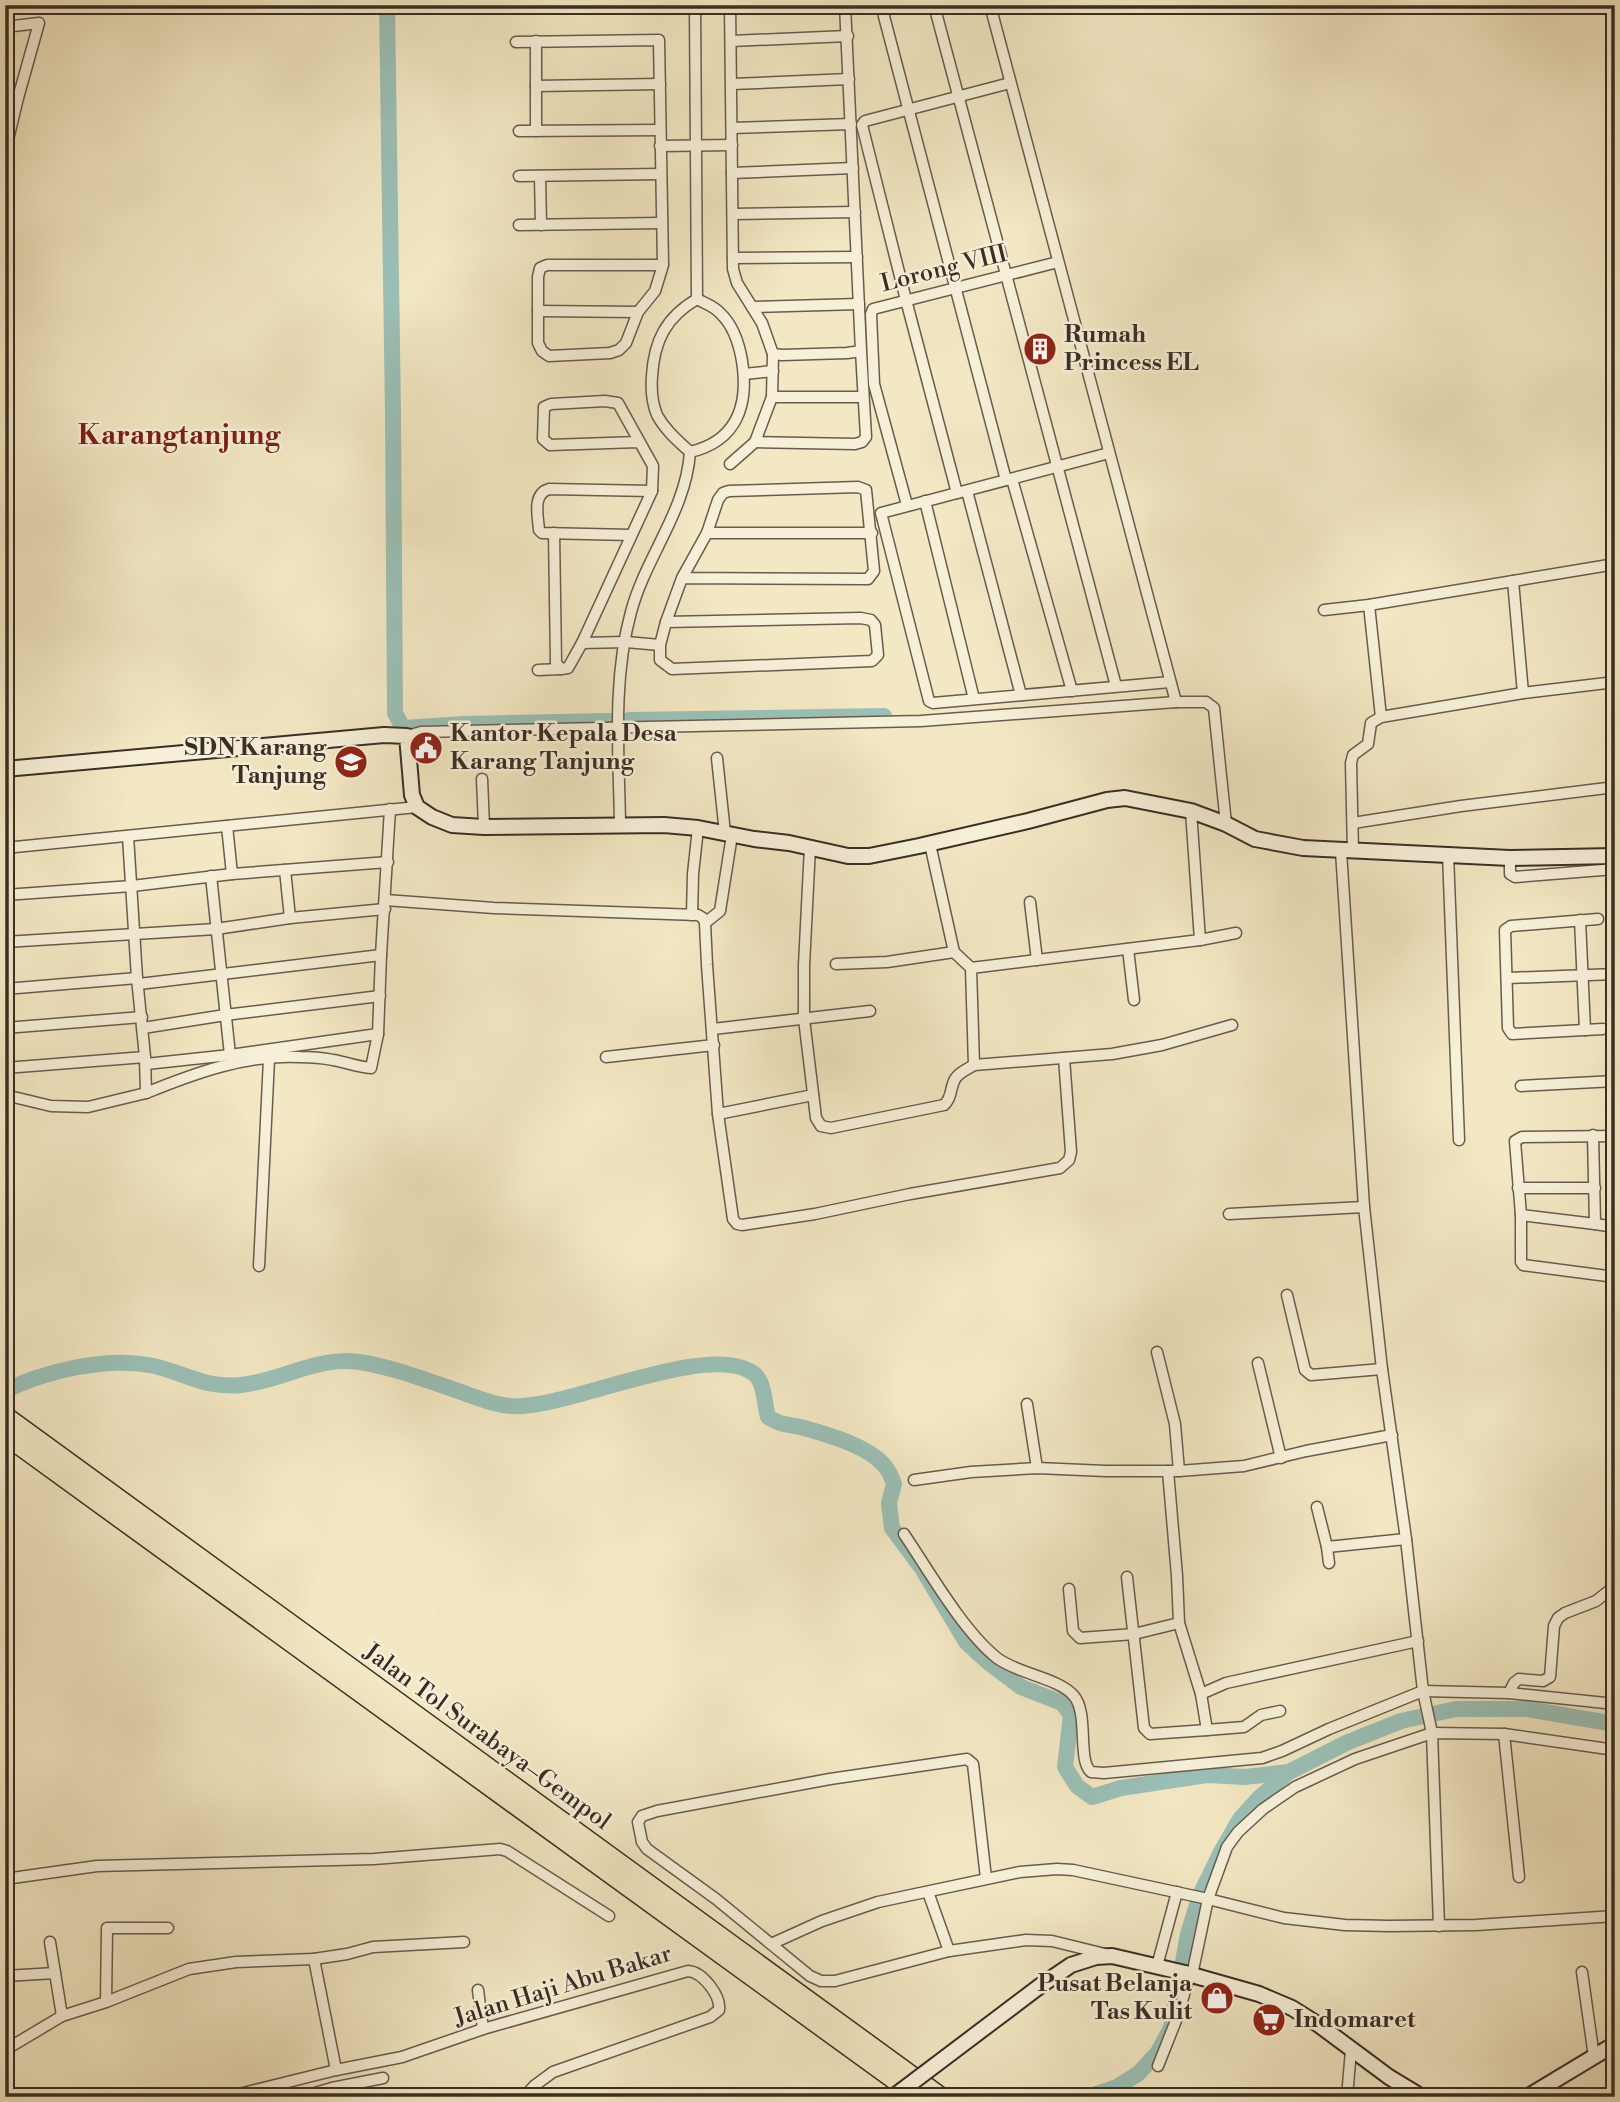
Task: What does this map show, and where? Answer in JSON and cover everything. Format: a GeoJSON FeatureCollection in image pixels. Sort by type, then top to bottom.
{"type":"FeatureCollection","features":[{"type":"Feature","properties":{"kind":"highway","name":"Jalan Tol Surabaya–Gempol"},"geometry":{"type":"LineString","coordinates":[[5,1416],[941,2097]]}},
{"type":"Feature","properties":{"kind":"highway","name":"Jalan Tol Surabaya–Gempol"},"geometry":{"type":"LineString","coordinates":[[5,1435],[918,2097]]}},
{"type":"Feature","properties":{"kind":"street"},"geometry":{"type":"LineString","coordinates":[[695,5],[697,299]]}},
{"type":"Feature","properties":{"kind":"street"},"geometry":{"type":"LineString","coordinates":[[730,5],[733,269],[737,283],[762,323],[773,354],[772,397],[755,442],[730,464]]}},
{"type":"Feature","properties":{"kind":"street"},"geometry":{"type":"LineString","coordinates":[[755,442],[855,444],[866,437],[845,5]]}},
{"type":"Feature","properties":{"kind":"street"},"geometry":{"type":"LineString","coordinates":[[880,5],[1009,480],[1072,691]]}},
{"type":"Feature","properties":{"kind":"street"},"geometry":{"type":"LineString","coordinates":[[934,5],[1116,686]]}},
{"type":"Feature","properties":{"kind":"street"},"geometry":{"type":"LineString","coordinates":[[990,5],[1173,693]]}},
{"type":"Feature","properties":{"kind":"street"},"geometry":{"type":"LineString","coordinates":[[5,27],[39,23],[5,152]]}},
{"type":"Feature","properties":{"kind":"street"},"geometry":{"type":"LineString","coordinates":[[731,41],[848,36]]}},
{"type":"Feature","properties":{"kind":"street"},"geometry":{"type":"LineString","coordinates":[[516,41],[659,40],[663,265],[655,291],[638,312],[626,343],[619,350],[610,353],[550,356],[542,351],[538,343],[538,270],[543,266],[663,265]]}},
{"type":"Feature","properties":{"kind":"street"},"geometry":{"type":"LineString","coordinates":[[536,41],[536,131]]}},
{"type":"Feature","properties":{"kind":"street"},"geometry":{"type":"LineString","coordinates":[[732,84],[849,79]]}},
{"type":"Feature","properties":{"kind":"street"},"geometry":{"type":"LineString","coordinates":[[1010,83],[865,121],[862,125],[905,300],[1021,695]]}},
{"type":"Feature","properties":{"kind":"street"},"geometry":{"type":"LineString","coordinates":[[536,86],[660,85]]}},
{"type":"Feature","properties":{"kind":"street"},"geometry":{"type":"LineString","coordinates":[[5,98],[18,97]]}},
{"type":"Feature","properties":{"kind":"street"},"geometry":{"type":"LineString","coordinates":[[732,128],[851,124]]}},
{"type":"Feature","properties":{"kind":"street"},"geometry":{"type":"LineString","coordinates":[[519,131],[660,130]]}},
{"type":"Feature","properties":{"kind":"street"},"geometry":{"type":"LineString","coordinates":[[660,146],[732,145]]}},
{"type":"Feature","properties":{"kind":"street"},"geometry":{"type":"LineString","coordinates":[[732,173],[853,168]]}},
{"type":"Feature","properties":{"kind":"street"},"geometry":{"type":"LineString","coordinates":[[519,176],[661,174]]}},
{"type":"Feature","properties":{"kind":"street"},"geometry":{"type":"LineString","coordinates":[[540,176],[541,225]]}},
{"type":"Feature","properties":{"kind":"street"},"geometry":{"type":"LineString","coordinates":[[733,214],[855,212]]}},
{"type":"Feature","properties":{"kind":"street"},"geometry":{"type":"LineString","coordinates":[[519,225],[661,223]]}},
{"type":"Feature","properties":{"kind":"street"},"geometry":{"type":"LineString","coordinates":[[733,258],[857,257]]}},
{"type":"Feature","properties":{"kind":"street","name":"Lorong VIII"},"geometry":{"type":"LineString","coordinates":[[907,505],[874,384],[871,313],[878,307],[1058,262]]}},
{"type":"Feature","properties":{"kind":"street"},"geometry":{"type":"LineString","coordinates":[[690,452],[715,443],[727,432],[738,418],[743,403],[744,374],[741,353],[729,323],[717,310],[697,299]]}},
{"type":"Feature","properties":{"kind":"street"},"geometry":{"type":"LineString","coordinates":[[690,452],[666,428],[656,413],[652,381],[654,354],[660,337],[672,318],[697,299]]}},
{"type":"Feature","properties":{"kind":"street"},"geometry":{"type":"LineString","coordinates":[[752,307],[859,304]]}},
{"type":"Feature","properties":{"kind":"street"},"geometry":{"type":"LineString","coordinates":[[538,311],[638,312]]}},
{"type":"Feature","properties":{"kind":"street"},"geometry":{"type":"LineString","coordinates":[[773,354],[861,351]]}},
{"type":"Feature","properties":{"kind":"street"},"geometry":{"type":"LineString","coordinates":[[744,374],[773,371]]}},
{"type":"Feature","properties":{"kind":"street"},"geometry":{"type":"LineString","coordinates":[[772,397],[863,397]]}},
{"type":"Feature","properties":{"kind":"street"},"geometry":{"type":"LineString","coordinates":[[538,670],[569,668],[652,491],[653,466],[618,403],[605,401],[551,404],[544,407],[543,439],[550,445],[638,443]]}},
{"type":"Feature","properties":{"kind":"street"},"geometry":{"type":"LineString","coordinates":[[620,825],[619,683],[625,642],[638,590],[685,488],[690,452]]}},
{"type":"Feature","properties":{"kind":"street"},"geometry":{"type":"LineString","coordinates":[[1109,453],[907,505],[880,515],[929,701],[933,703],[1116,686],[1173,693],[1206,702],[1213,708],[1226,824]]}},
{"type":"Feature","properties":{"kind":"street"},"geometry":{"type":"LineString","coordinates":[[666,622],[861,618],[871,620],[875,625],[878,655],[873,662],[862,663],[672,669],[660,660],[660,645],[666,622],[682,578],[723,493],[858,487],[866,490],[874,571],[868,579],[682,578]]}},
{"type":"Feature","properties":{"kind":"street"},"geometry":{"type":"LineString","coordinates":[[631,535],[542,533],[539,530],[537,499],[542,491],[548,489],[652,491]]}},
{"type":"Feature","properties":{"kind":"street"},"geometry":{"type":"LineString","coordinates":[[925,501],[974,699]]}},
{"type":"Feature","properties":{"kind":"street"},"geometry":{"type":"LineString","coordinates":[[554,533],[556,663],[561,669]]}},
{"type":"Feature","properties":{"kind":"street"},"geometry":{"type":"LineString","coordinates":[[706,533],[872,533]]}},
{"type":"Feature","properties":{"kind":"street"},"geometry":{"type":"LineString","coordinates":[[1324,610],[1615,564]]}},
{"type":"Feature","properties":{"kind":"street"},"geometry":{"type":"LineString","coordinates":[[1513,581],[1523,693]]}},
{"type":"Feature","properties":{"kind":"street"},"geometry":{"type":"LineString","coordinates":[[1369,605],[1381,717]]}},
{"type":"Feature","properties":{"kind":"street"},"geometry":{"type":"LineString","coordinates":[[582,643],[625,642],[660,645]]}},
{"type":"Feature","properties":{"kind":"street"},"geometry":{"type":"LineString","coordinates":[[1439,1926],[1431,1729],[1424,1694],[1382,1369],[1364,1207],[1347,851],[1353,822],[1351,763],[1353,755],[1368,744],[1371,723],[1381,717],[1523,693],[1615,682]]}},
{"type":"Feature","properties":{"kind":"street"},"geometry":{"type":"LineString","coordinates":[[5,769],[407,736],[421,732],[921,721],[1173,693]]}},
{"type":"Feature","properties":{"kind":"street"},"geometry":{"type":"LineString","coordinates":[[407,736],[412,795],[417,807],[452,825],[664,825],[698,828],[848,856],[869,856],[1125,798],[1191,811],[1226,824],[1255,839],[1303,848],[1510,858],[1615,856]]}},
{"type":"Feature","properties":{"kind":"street"},"geometry":{"type":"LineString","coordinates":[[705,923],[720,911],[728,834],[717,758]]}},
{"type":"Feature","properties":{"kind":"street"},"geometry":{"type":"LineString","coordinates":[[482,779],[484,827]]}},
{"type":"Feature","properties":{"kind":"street"},"geometry":{"type":"LineString","coordinates":[[1353,822],[1615,787]]}},
{"type":"Feature","properties":{"kind":"street"},"geometry":{"type":"LineString","coordinates":[[5,848],[417,807]]}},
{"type":"Feature","properties":{"kind":"street"},"geometry":{"type":"LineString","coordinates":[[5,1068],[298,1056],[371,1068],[378,1034],[390,809]]}},
{"type":"Feature","properties":{"kind":"street"},"geometry":{"type":"LineString","coordinates":[[1191,811],[1200,940]]}},
{"type":"Feature","properties":{"kind":"street"},"geometry":{"type":"LineString","coordinates":[[227,826],[232,874]]}},
{"type":"Feature","properties":{"kind":"street"},"geometry":{"type":"LineString","coordinates":[[692,915],[698,828]]}},
{"type":"Feature","properties":{"kind":"street"},"geometry":{"type":"LineString","coordinates":[[128,836],[146,1093]]}},
{"type":"Feature","properties":{"kind":"street"},"geometry":{"type":"LineString","coordinates":[[930,844],[954,952],[971,968],[974,1065]]}},
{"type":"Feature","properties":{"kind":"street"},"geometry":{"type":"LineString","coordinates":[[810,847],[804,1019],[816,1118],[821,1126],[831,1128],[861,1123],[944,1105],[949,1101],[956,1079],[974,1065],[1112,1054],[1162,1045],[1232,1025]]}},
{"type":"Feature","properties":{"kind":"street"},"geometry":{"type":"LineString","coordinates":[[1448,855],[1459,1140]]}},
{"type":"Feature","properties":{"kind":"street"},"geometry":{"type":"LineString","coordinates":[[1510,858],[1510,874],[1515,877],[1615,869]]}},
{"type":"Feature","properties":{"kind":"street"},"geometry":{"type":"LineString","coordinates":[[5,895],[388,862]]}},
{"type":"Feature","properties":{"kind":"street"},"geometry":{"type":"LineString","coordinates":[[285,870],[290,918]]}},
{"type":"Feature","properties":{"kind":"street"},"geometry":{"type":"LineString","coordinates":[[211,876],[225,1015],[233,1059]]}},
{"type":"Feature","properties":{"kind":"street"},"geometry":{"type":"LineString","coordinates":[[1030,901],[1037,960]]}},
{"type":"Feature","properties":{"kind":"street"},"geometry":{"type":"LineString","coordinates":[[5,942],[216,929],[385,905],[692,915],[703,918],[718,1114],[733,1219],[742,1225],[1060,1168],[1069,1160],[1072,1152],[1064,1058]]}},
{"type":"Feature","properties":{"kind":"street"},"geometry":{"type":"LineString","coordinates":[[1598,919],[1508,927],[1505,930],[1508,1028],[1512,1034],[1603,1029]]}},
{"type":"Feature","properties":{"kind":"street"},"geometry":{"type":"LineString","coordinates":[[1580,920],[1585,1030]]}},
{"type":"Feature","properties":{"kind":"street"},"geometry":{"type":"LineString","coordinates":[[971,968],[1200,940],[1236,933]]}},
{"type":"Feature","properties":{"kind":"street"},"geometry":{"type":"LineString","coordinates":[[1128,949],[1134,1000]]}},
{"type":"Feature","properties":{"kind":"street"},"geometry":{"type":"LineString","coordinates":[[836,964],[887,962],[954,952]]}},
{"type":"Feature","properties":{"kind":"street"},"geometry":{"type":"LineString","coordinates":[[5,989],[138,981],[381,955]]}},
{"type":"Feature","properties":{"kind":"street"},"geometry":{"type":"LineString","coordinates":[[1508,978],[1615,974]]}},
{"type":"Feature","properties":{"kind":"street"},"geometry":{"type":"LineString","coordinates":[[5,1028],[143,1022],[380,996]]}},
{"type":"Feature","properties":{"kind":"street"},"geometry":{"type":"LineString","coordinates":[[713,1029],[870,1011]]}},
{"type":"Feature","properties":{"kind":"street"},"geometry":{"type":"LineString","coordinates":[[5,1095],[51,1106],[88,1107],[146,1093],[233,1059],[378,1034]]}},
{"type":"Feature","properties":{"kind":"street"},"geometry":{"type":"LineString","coordinates":[[606,1057],[714,1045]]}},
{"type":"Feature","properties":{"kind":"street"},"geometry":{"type":"LineString","coordinates":[[259,1266],[269,1059]]}},
{"type":"Feature","properties":{"kind":"street"},"geometry":{"type":"LineString","coordinates":[[1521,1086],[1615,1080]]}},
{"type":"Feature","properties":{"kind":"street"},"geometry":{"type":"LineString","coordinates":[[718,1114],[814,1095]]}},
{"type":"Feature","properties":{"kind":"street"},"geometry":{"type":"LineString","coordinates":[[1593,1135],[1595,1224]]}},
{"type":"Feature","properties":{"kind":"street"},"geometry":{"type":"LineString","coordinates":[[1615,1136],[1518,1138],[1515,1141],[1521,1215],[1520,1258],[1523,1265],[1615,1277]]}},
{"type":"Feature","properties":{"kind":"street"},"geometry":{"type":"LineString","coordinates":[[1518,1188],[1595,1188]]}},
{"type":"Feature","properties":{"kind":"street"},"geometry":{"type":"LineString","coordinates":[[1229,1214],[1364,1207]]}},
{"type":"Feature","properties":{"kind":"street"},"geometry":{"type":"LineString","coordinates":[[1521,1215],[1615,1227]]}},
{"type":"Feature","properties":{"kind":"street"},"geometry":{"type":"LineString","coordinates":[[1287,1295],[1306,1370],[1311,1375],[1382,1369]]}},
{"type":"Feature","properties":{"kind":"street"},"geometry":{"type":"LineString","coordinates":[[1157,1352],[1175,1424],[1173,1471],[1179,1623],[1202,1693],[1207,1730]]}},
{"type":"Feature","properties":{"kind":"street"},"geometry":{"type":"LineString","coordinates":[[1258,1363],[1281,1458]]}},
{"type":"Feature","properties":{"kind":"street"},"geometry":{"type":"LineString","coordinates":[[1027,1404],[1037,1468]]}},
{"type":"Feature","properties":{"kind":"street"},"geometry":{"type":"LineString","coordinates":[[914,1480],[971,1472],[1037,1468],[1173,1471],[1244,1466],[1306,1451],[1392,1436]]}},
{"type":"Feature","properties":{"kind":"street"},"geometry":{"type":"LineString","coordinates":[[1317,1507],[1329,1563]]}},
{"type":"Feature","properties":{"kind":"street"},"geometry":{"type":"LineString","coordinates":[[904,1534],[968,1627],[996,1657],[1016,1669],[1069,1691],[1076,1698],[1085,1738],[1085,1762],[1091,1772],[1262,1758],[1329,1729],[1424,1694],[1509,1693],[1615,1704]]}},
{"type":"Feature","properties":{"kind":"street"},"geometry":{"type":"LineString","coordinates":[[1327,1548],[1406,1539]]}},
{"type":"Feature","properties":{"kind":"street"},"geometry":{"type":"LineString","coordinates":[[1127,1577],[1145,1731],[1150,1734],[1244,1727],[1261,1715],[1280,1711]]}},
{"type":"Feature","properties":{"kind":"street"},"geometry":{"type":"LineString","coordinates":[[1509,1693],[1514,1682],[1519,1679],[1543,1681],[1550,1677],[1554,1626],[1558,1618],[1564,1613],[1596,1601],[1615,1586]]}},
{"type":"Feature","properties":{"kind":"street"},"geometry":{"type":"LineString","coordinates":[[1069,1589],[1073,1631],[1078,1637],[1134,1634],[1179,1623]]}},
{"type":"Feature","properties":{"kind":"street"},"geometry":{"type":"LineString","coordinates":[[1202,1693],[1226,1683],[1418,1641]]}},
{"type":"Feature","properties":{"kind":"street"},"geometry":{"type":"LineString","coordinates":[[1158,2066],[1177,2018],[1207,1899],[1227,1847],[1238,1832],[1263,1809],[1295,1787],[1324,1773],[1431,1729],[1504,1734],[1615,1750]]}},
{"type":"Feature","properties":{"kind":"street"},"geometry":{"type":"LineString","coordinates":[[1504,1734],[1519,1877]]}},
{"type":"Feature","properties":{"kind":"street"},"geometry":{"type":"LineString","coordinates":[[986,1878],[973,1764],[967,1759],[830,1779],[670,1809],[640,1817],[638,1822],[642,1842],[647,1849],[810,1976],[825,1982],[949,1951],[998,1943],[1039,1940],[1061,1942],[1189,1974],[1276,2000],[1319,2025],[1350,2050],[1422,2097]]}},
{"type":"Feature","properties":{"kind":"street"},"geometry":{"type":"LineString","coordinates":[[5,1880],[97,1866],[374,1859],[502,1850],[610,1916]]}},
{"type":"Feature","properties":{"kind":"street"},"geometry":{"type":"LineString","coordinates":[[771,1944],[863,1906],[929,1895],[986,1878],[1020,1872],[1066,1869],[1284,1918],[1345,1925],[1439,1926],[1615,1916]]}},
{"type":"Feature","properties":{"kind":"street"},"geometry":{"type":"LineString","coordinates":[[1158,1966],[1179,1893]]}},
{"type":"Feature","properties":{"kind":"street"},"geometry":{"type":"LineString","coordinates":[[929,1895],[949,1951]]}},
{"type":"Feature","properties":{"kind":"street"},"geometry":{"type":"LineString","coordinates":[[106,2002],[106,1930],[109,1927],[167,1928]]}},
{"type":"Feature","properties":{"kind":"street"},"geometry":{"type":"LineString","coordinates":[[50,1942],[62,2016]]}},
{"type":"Feature","properties":{"kind":"street"},"geometry":{"type":"LineString","coordinates":[[5,2050],[62,2016],[106,2002],[188,1969],[236,1962],[314,1959],[373,1947],[464,1942]]}},
{"type":"Feature","properties":{"kind":"street"},"geometry":{"type":"LineString","coordinates":[[908,2097],[1070,1965],[1096,1956],[1112,1956]]}},
{"type":"Feature","properties":{"kind":"street"},"geometry":{"type":"LineString","coordinates":[[314,1959],[336,2070]]}},
{"type":"Feature","properties":{"kind":"street","name":"Jalan Haji Abu Bakar"},"geometry":{"type":"LineString","coordinates":[[227,2097],[402,2057],[483,2029],[688,1971],[698,1974],[719,2003],[719,2010],[710,2017],[553,2072],[524,2097]]}},
{"type":"Feature","properties":{"kind":"street"},"geometry":{"type":"LineString","coordinates":[[1582,1972],[1594,2057]]}},
{"type":"Feature","properties":{"kind":"street"},"geometry":{"type":"LineString","coordinates":[[5,1976],[55,1973]]}},
{"type":"Feature","properties":{"kind":"street"},"geometry":{"type":"LineString","coordinates":[[893,2097],[1043,1989]]}},
{"type":"Feature","properties":{"kind":"street"},"geometry":{"type":"LineString","coordinates":[[478,1990],[483,2029]]}},
{"type":"Feature","properties":{"kind":"street"},"geometry":{"type":"LineString","coordinates":[[1527,2097],[1615,2044]]}},
{"type":"Feature","properties":{"kind":"street"},"geometry":{"type":"LineString","coordinates":[[1347,2097],[1350,2050]]}},
{"type":"Feature","properties":{"kind":"street"},"geometry":{"type":"LineString","coordinates":[[301,2097],[383,2078]]}},
{"type":"Feature","properties":{"kind":"street"},"geometry":{"type":"LineString","coordinates":[[353,2084],[357,2097]]}},
{"type":"Feature","properties":{"kind":"waterway"},"geometry":{"type":"LineString","coordinates":[[387,5],[395,713],[403,728],[610,721]]}},
{"type":"Feature","properties":{"kind":"waterway"},"geometry":{"type":"LineString","coordinates":[[629,720],[884,716]]}},
{"type":"Feature","properties":{"kind":"waterway"},"geometry":{"type":"LineString","coordinates":[[5,1391],[38,1377],[95,1364],[149,1365],[204,1382],[227,1386],[256,1383],[314,1366],[344,1361],[384,1367],[488,1401],[522,1406],[575,1396],[675,1369],[733,1365],[753,1373],[760,1381],[768,1417],[861,1448],[887,1469],[894,1484],[889,1503],[892,1528],[921,1567],[966,1642],[1021,1687],[1062,1703],[1071,1715],[1065,1767],[1077,1786],[1092,1797],[1121,1788],[1207,1775],[1245,1777],[1289,1772]]}},
{"type":"Feature","properties":{"kind":"waterway"},"geometry":{"type":"LineString","coordinates":[[1087,2097],[1117,2087],[1139,2073],[1158,2052],[1171,2028],[1188,1934],[1200,1895],[1240,1819],[1289,1772],[1346,1743],[1401,1721],[1456,1709],[1527,1709],[1615,1724]]}},
{"type":"Feature","properties":{"kind":"place","name":"Rumah Princess EL"},"geometry":{"type":"Point","coordinates":[1040,349]}},
{"type":"Feature","properties":{"kind":"place","name":"Kantor Kepala Desa Karang Tanjung"},"geometry":{"type":"Point","coordinates":[426,748]}},
{"type":"Feature","properties":{"kind":"place","name":"SDN Karang Tanjung"},"geometry":{"type":"Point","coordinates":[351,762]}},
{"type":"Feature","properties":{"kind":"place","name":"Pusat Belanja Tas Kulit"},"geometry":{"type":"Point","coordinates":[1217,1998]}},
{"type":"Feature","properties":{"kind":"place","name":"Indomaret"},"geometry":{"type":"Point","coordinates":[1269,2020]}},
{"type":"Feature","properties":{"kind":"district","name":"Karangtanjung"},"geometry":{"type":"Point","coordinates":[179,435]}}]}
